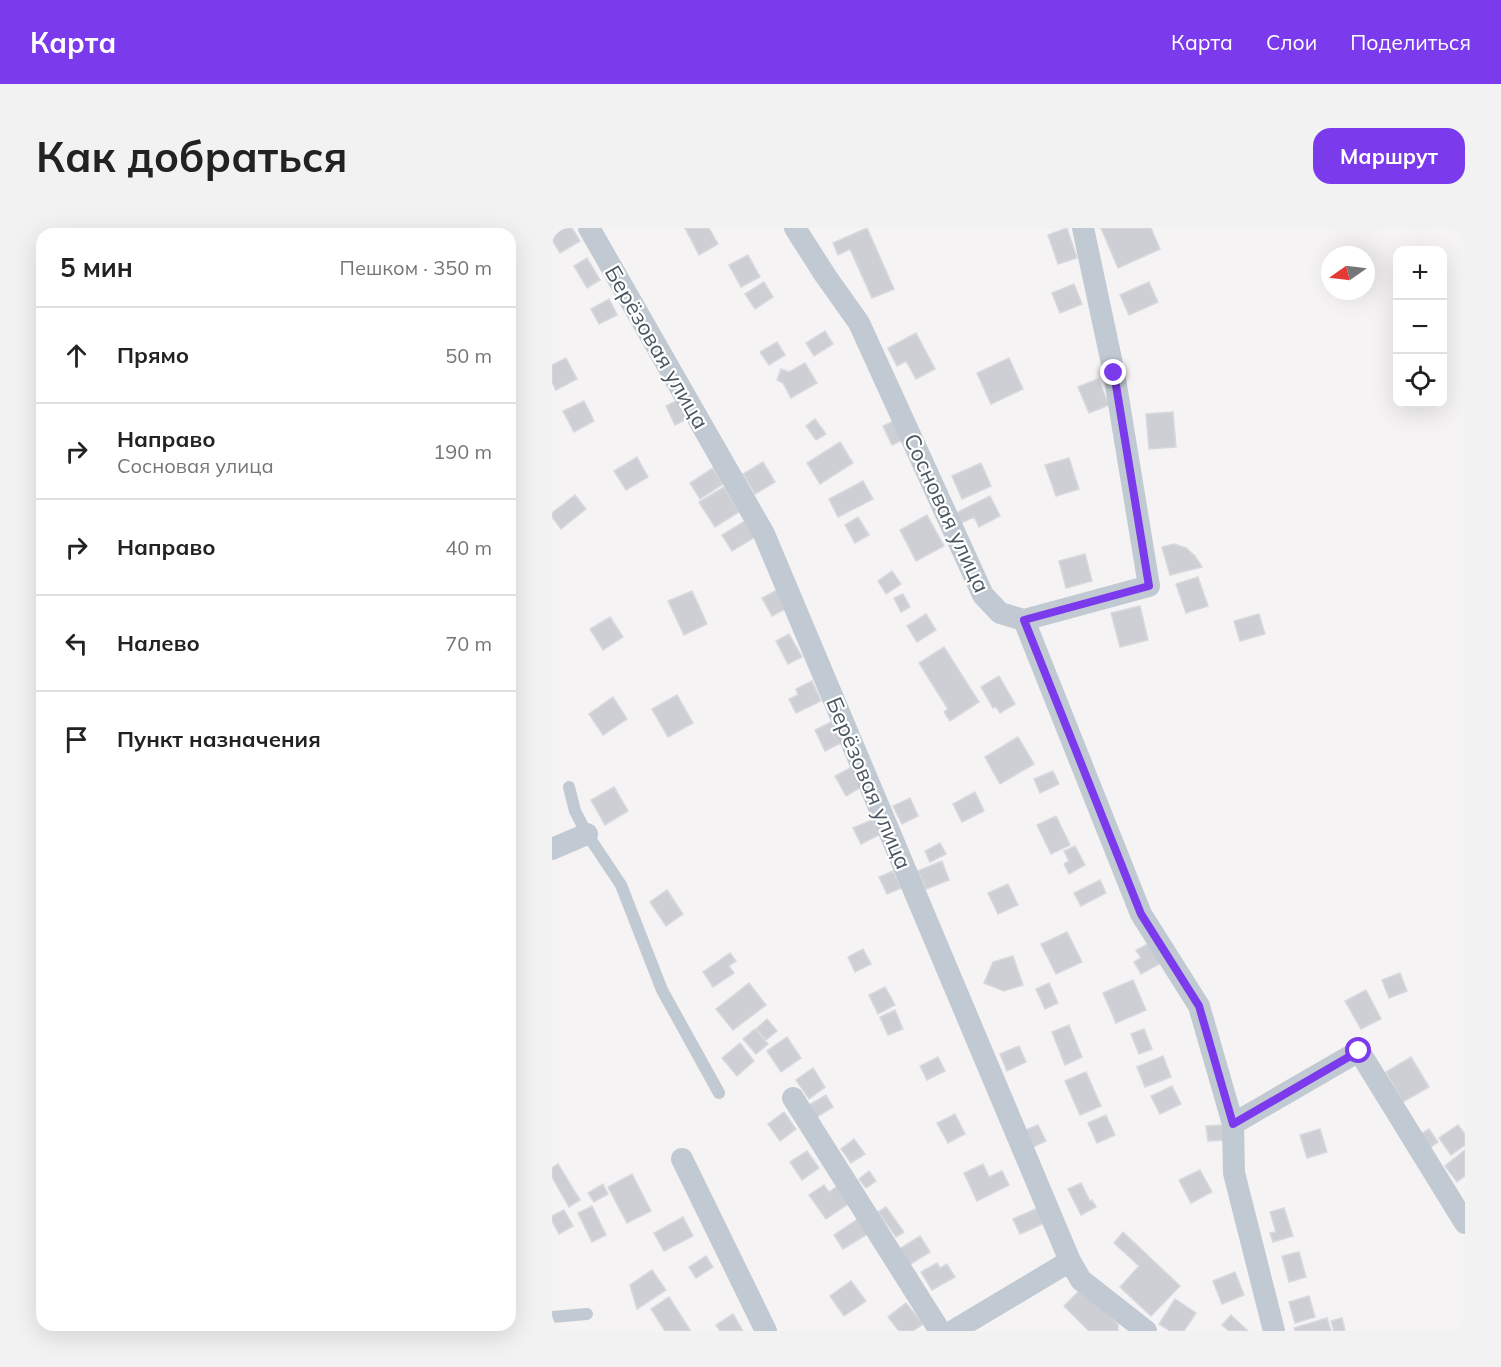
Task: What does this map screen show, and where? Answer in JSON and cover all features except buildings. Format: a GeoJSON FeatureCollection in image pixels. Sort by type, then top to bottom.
{"type":"FeatureCollection","features":[{"type":"Feature","properties":{"kind":"street","name":"Берёзовая улица"},"geometry":{"type":"LineString","coordinates":[[589,228],[764,534],[1070,1261],[1081,1280],[1146,1331]]}},
{"type":"Feature","properties":{"kind":"street","name":"Сосновая улица"},"geometry":{"type":"LineString","coordinates":[[795,228],[859,323],[983,595],[1000,613],[1024,620]]}},
{"type":"Feature","properties":{"kind":"street"},"geometry":{"type":"LineString","coordinates":[[1083,228],[1114,373],[1149,586],[1024,620],[1141,914],[1199,1006],[1233,1124],[1234,1173],[1274,1331]]}},
{"type":"Feature","properties":{"kind":"street"},"geometry":{"type":"LineString","coordinates":[[552,849],[587,834]]}},
{"type":"Feature","properties":{"kind":"street"},"geometry":{"type":"LineString","coordinates":[[1233,1124],[1359,1051],[1465,1223]]}},
{"type":"Feature","properties":{"kind":"street"},"geometry":{"type":"LineString","coordinates":[[793,1098],[940,1331]]}},
{"type":"Feature","properties":{"kind":"street"},"geometry":{"type":"LineString","coordinates":[[682,1159],[766,1331]]}},
{"type":"Feature","properties":{"kind":"street"},"geometry":{"type":"LineString","coordinates":[[953,1331],[1070,1261]]}},
{"type":"Feature","properties":{"kind":"lane"},"geometry":{"type":"LineString","coordinates":[[568,787],[575,811],[587,834],[621,885],[662,990],[719,1093]]}},
{"type":"Feature","properties":{"kind":"lane"},"geometry":{"type":"LineString","coordinates":[[552,1317],[587,1314]]}},
{"type":"Feature","properties":{"kind":"route"},"geometry":{"type":"LineString","coordinates":[[1114,373],[1149,586],[1024,620],[1141,914],[1199,1006],[1233,1124],[1359,1051]]}}]}
